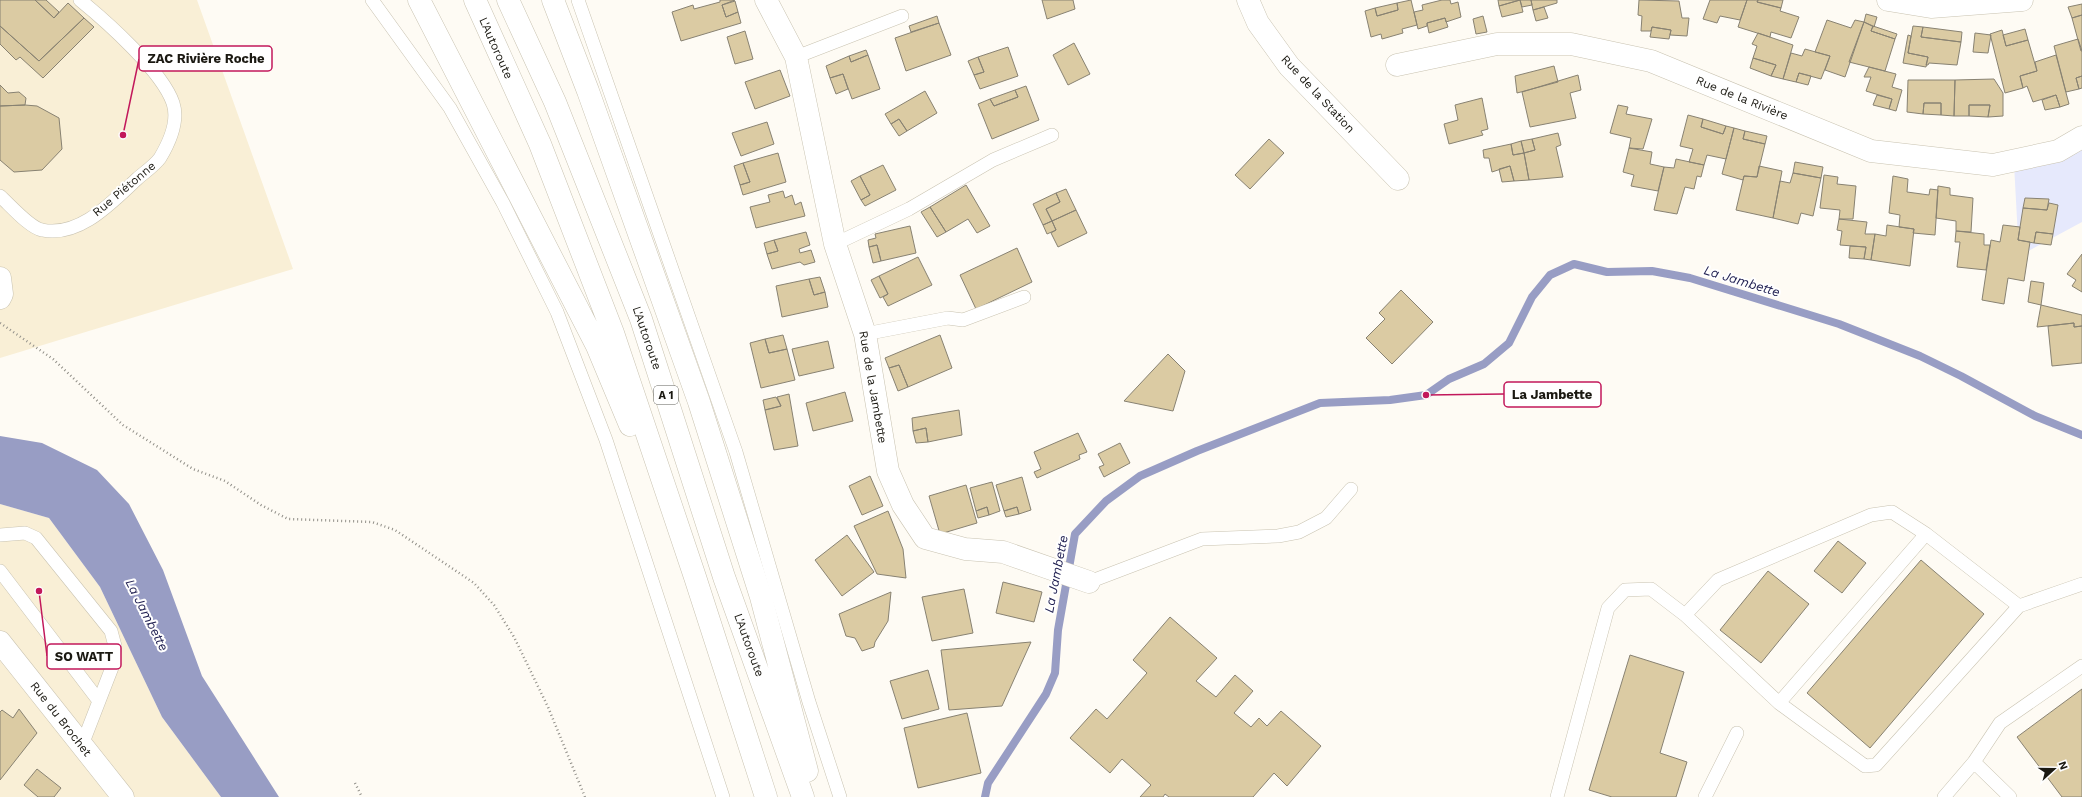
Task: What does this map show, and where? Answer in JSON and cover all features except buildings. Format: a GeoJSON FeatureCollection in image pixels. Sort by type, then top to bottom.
{"type":"FeatureCollection","features":[{"type":"Feature","properties":{"kind":"main road"},"geometry":{"type":"LineString","coordinates":[[419,0],[597,346],[695,577]]}},
{"type":"Feature","properties":{"kind":"main road","name":"L'Autoroute"},"geometry":{"type":"LineString","coordinates":[[474,0],[540,144],[613,333],[695,577],[766,797]]}},
{"type":"Feature","properties":{"kind":"main road","name":"L'Autoroute"},"geometry":{"type":"LineString","coordinates":[[508,0],[555,102],[641,318],[724,576],[803,797]]}},
{"type":"Feature","properties":{"kind":"main road"},"geometry":{"type":"LineString","coordinates":[[553,0],[588,91],[637,198],[760,597],[814,797]]}},
{"type":"Feature","properties":{"kind":"main road"},"geometry":{"type":"LineString","coordinates":[[562,0],[588,91]]}},
{"type":"Feature","properties":{"kind":"main road","name":"Rue de la Jambette"},"geometry":{"type":"LineString","coordinates":[[766,0],[796,57],[835,244],[865,334],[888,471],[903,505],[925,538],[965,549],[1003,552],[1089,582]]}},
{"type":"Feature","properties":{"kind":"main road","name":"Rue de la Station"},"geometry":{"type":"LineString","coordinates":[[1248,0],[1258,23],[1289,66],[1398,179]]}},
{"type":"Feature","properties":{"kind":"main road"},"geometry":{"type":"LineString","coordinates":[[1888,0],[1931,7],[2022,0]]}},
{"type":"Feature","properties":{"kind":"main road","name":"Rue de la Rivière"},"geometry":{"type":"LineString","coordinates":[[1398,65],[1497,44],[1571,44],[1651,61],[1871,151],[1993,165],[2058,151],[2082,136]]}},
{"type":"Feature","properties":{"kind":"main road"},"geometry":{"type":"LineString","coordinates":[[0,278],[2,294],[0,298]]}},
{"type":"Feature","properties":{"kind":"main road","name":"Rue du Brochet"},"geometry":{"type":"LineString","coordinates":[[0,642],[123,797]]}},
{"type":"Feature","properties":{"kind":"lane","name":"Rue Piétonne"},"geometry":{"type":"LineString","coordinates":[[0,196],[28,222],[42,230],[62,230],[78,225],[104,209],[159,159],[174,129],[174,104],[161,80],[105,20],[80,0]]}},
{"type":"Feature","properties":{"kind":"lane"},"geometry":{"type":"LineString","coordinates":[[372,0],[450,108],[503,204],[557,312],[606,440],[723,797]]}},
{"type":"Feature","properties":{"kind":"lane"},"geometry":{"type":"LineString","coordinates":[[578,0],[637,198],[736,452],[809,702],[840,797]]}},
{"type":"Feature","properties":{"kind":"lane"},"geometry":{"type":"LineString","coordinates":[[796,57],[902,16]]}},
{"type":"Feature","properties":{"kind":"lane"},"geometry":{"type":"LineString","coordinates":[[835,244],[909,209],[993,160],[1052,135]]}},
{"type":"Feature","properties":{"kind":"lane"},"geometry":{"type":"LineString","coordinates":[[865,334],[948,318],[963,320],[1024,297]]}},
{"type":"Feature","properties":{"kind":"lane"},"geometry":{"type":"LineString","coordinates":[[1089,582],[1202,539],[1278,536],[1299,532],[1326,518],[1351,489]]}},
{"type":"Feature","properties":{"kind":"lane"},"geometry":{"type":"LineString","coordinates":[[1685,615],[1718,580],[1871,515],[1892,512],[1926,534],[2019,606]]}},
{"type":"Feature","properties":{"kind":"lane"},"geometry":{"type":"LineString","coordinates":[[0,535],[25,533],[36,538],[111,631],[115,646],[113,665],[82,745]]}},
{"type":"Feature","properties":{"kind":"lane"},"geometry":{"type":"LineString","coordinates":[[1779,703],[1926,534]]}},
{"type":"Feature","properties":{"kind":"lane"},"geometry":{"type":"LineString","coordinates":[[0,571],[99,702]]}},
{"type":"Feature","properties":{"kind":"lane"},"geometry":{"type":"LineString","coordinates":[[1557,797],[1608,608],[1625,590],[1651,588],[1685,615],[1779,703],[1865,766],[1876,765],[2019,606],[2082,584]]}},
{"type":"Feature","properties":{"kind":"lane"},"geometry":{"type":"LineString","coordinates":[[1944,797],[1974,762],[2000,723],[2082,666]]}},
{"type":"Feature","properties":{"kind":"lane"},"geometry":{"type":"LineString","coordinates":[[1705,797],[1737,733]]}},
{"type":"Feature","properties":{"kind":"lane"},"geometry":{"type":"LineString","coordinates":[[1974,762],[2010,797]]}},
{"type":"Feature","properties":{"kind":"path"},"geometry":{"type":"LineString","coordinates":[[0,322],[53,358],[123,425],[193,469],[225,481],[261,505],[288,519],[372,522],[395,530],[474,584],[494,605],[514,636],[548,707],[584,797]]}},
{"type":"Feature","properties":{"kind":"path"},"geometry":{"type":"LineString","coordinates":[[355,783],[362,797]]}},
{"type":"Feature","properties":{"kind":"shaded area"},"geometry":{"type":"Polygon","coordinates":[[[0,0],[197,0],[293,269],[0,358],[0,0]]]}},
{"type":"Feature","properties":{"kind":"shaded area"},"geometry":{"type":"Polygon","coordinates":[[[2082,143],[2082,222],[2019,256],[2014,164],[2082,143]]]}},
{"type":"Feature","properties":{"kind":"shaded area"},"geometry":{"type":"Polygon","coordinates":[[[0,504],[49,518],[100,587],[162,717],[221,797],[0,797],[0,504]]]}},
{"type":"Feature","properties":{"kind":"water"},"geometry":{"type":"Polygon","coordinates":[[[0,436],[42,443],[97,470],[129,504],[163,570],[202,676],[279,797],[221,797],[162,717],[100,587],[49,518],[0,504],[0,436]]]}},
{"type":"Feature","properties":{"kind":"waterway","name":"La Jambette"},"geometry":{"type":"LineString","coordinates":[[985,797],[988,783],[1046,694],[1055,673],[1058,630],[1075,534],[1106,501],[1140,476],[1197,451],[1320,403],[1390,400],[1426,395],[1449,379],[1484,364],[1509,343],[1532,297],[1550,275],[1574,264],[1607,272],[1652,271],[1690,278],[1839,324],[1920,356],[1961,376],[2035,416],[2082,435]]}},
{"type":"Feature","properties":{"kind":"place","name":"ZAC Rivière Roche"},"geometry":{"type":"Point","coordinates":[123,135]}},
{"type":"Feature","properties":{"kind":"place","name":"La Jambette"},"geometry":{"type":"Point","coordinates":[1426,395]}},
{"type":"Feature","properties":{"kind":"place","name":"SO WATT"},"geometry":{"type":"Point","coordinates":[39,591]}}]}
